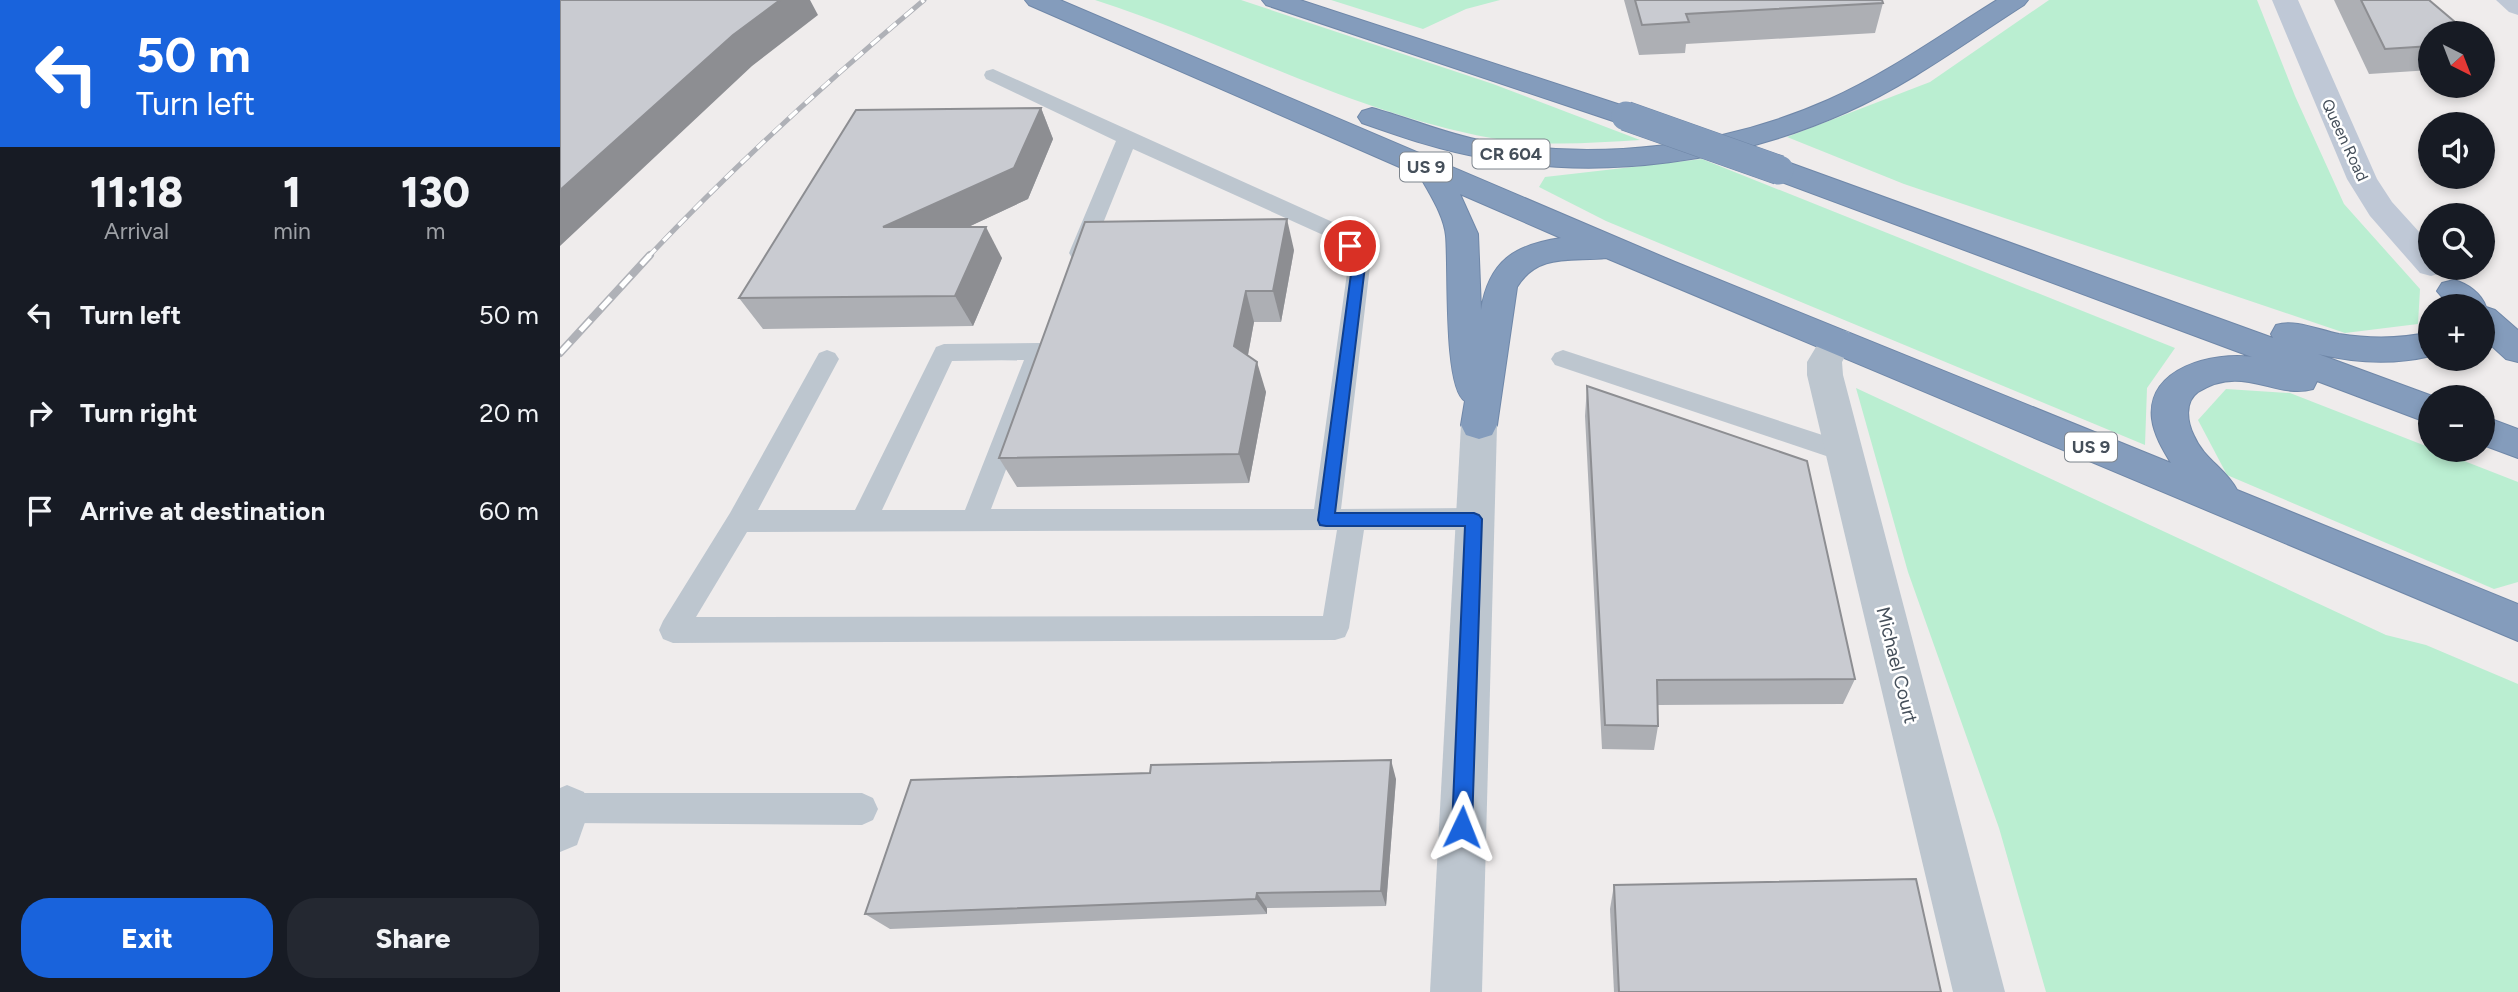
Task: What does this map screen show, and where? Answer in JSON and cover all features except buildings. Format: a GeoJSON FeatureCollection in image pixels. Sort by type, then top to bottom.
{"type":"FeatureCollection","features":[{"type":"Feature","properties":{"kind":"highway","name":"US 9"},"geometry":{"type":"LineString","coordinates":[[1038,0],[1616,249],[2518,623]]}},
{"type":"Feature","properties":{"kind":"highway"},"geometry":{"type":"LineString","coordinates":[[1275,0],[1780,170],[2022,257],[2418,407]]}},
{"type":"Feature","properties":{"kind":"highway","name":"CR 604"},"geometry":{"type":"LineString","coordinates":[[1188,65],[1334,102],[1415,134],[1476,149],[1567,158],[1635,156],[1726,142],[1820,114],[1858,95],[2015,0]]}},
{"type":"Feature","properties":{"kind":"highway"},"geometry":{"type":"LineString","coordinates":[[1432,170],[1452,207],[1462,234],[1464,316],[1479,425]]}},
{"type":"Feature","properties":{"kind":"highway"},"geometry":{"type":"LineString","coordinates":[[1479,425],[1502,287],[1506,277],[1516,266],[1542,252],[1579,246],[1616,249]]}},
{"type":"Feature","properties":{"kind":"highway"},"geometry":{"type":"LineString","coordinates":[[2022,257],[2209,306],[2315,341],[2389,351],[2418,349]]}},
{"type":"Feature","properties":{"kind":"highway"},"geometry":{"type":"LineString","coordinates":[[2495,329],[2518,350]]}},
{"type":"Feature","properties":{"kind":"highway"},"geometry":{"type":"LineString","coordinates":[[2233,506],[2186,459],[2172,428],[2172,401],[2179,390],[2198,374],[2234,369],[2277,373],[2418,409]]}},
{"type":"Feature","properties":{"kind":"highway"},"geometry":{"type":"LineString","coordinates":[[2495,435],[2518,444]]}},
{"type":"Feature","properties":{"kind":"street","name":"Queen Road"},"geometry":{"type":"LineString","coordinates":[[2285,0],[2361,179],[2381,209],[2449,287]]}},
{"type":"Feature","properties":{"kind":"street"},"geometry":{"type":"LineString","coordinates":[[2509,0],[2518,7]]}},
{"type":"Feature","properties":{"kind":"street","name":"Michael Court"},"geometry":{"type":"LineString","coordinates":[[1837,341],[1824,362],[1825,375],[1979,992]]}},
{"type":"Feature","properties":{"kind":"street"},"geometry":{"type":"LineString","coordinates":[[1456,992],[1479,425]]}},
{"type":"Feature","properties":{"kind":"lane"},"geometry":{"type":"LineString","coordinates":[[827,359],[739,521],[673,631],[1335,628],[1339,520],[1360,258],[1339,234],[1126,139],[993,75]]}},
{"type":"Feature","properties":{"kind":"lane"},"geometry":{"type":"LineString","coordinates":[[1070,276],[1126,139]]}},
{"type":"Feature","properties":{"kind":"lane"},"geometry":{"type":"LineString","coordinates":[[974,520],[1050,327]]}},
{"type":"Feature","properties":{"kind":"lane"},"geometry":{"type":"LineString","coordinates":[[863,521],[944,354],[1039,352]]}},
{"type":"Feature","properties":{"kind":"lane"},"geometry":{"type":"LineString","coordinates":[[1563,359],[1844,452]]}},
{"type":"Feature","properties":{"kind":"lane"},"geometry":{"type":"LineString","coordinates":[[739,521],[1474,519]]}},
{"type":"Feature","properties":{"kind":"lane"},"geometry":{"type":"LineString","coordinates":[[564,819],[862,809]]}},
{"type":"Feature","properties":{"kind":"green space"},"geometry":{"type":"Polygon","coordinates":[[[1095,0],[1241,0],[1493,84],[1640,140],[1528,143],[1440,127],[1340,95],[1145,17],[1095,0]]]}},
{"type":"Feature","properties":{"kind":"green space"},"geometry":{"type":"Polygon","coordinates":[[[1331,0],[1500,0],[1466,9],[1423,29],[1331,0]]]}},
{"type":"Feature","properties":{"kind":"green space"},"geometry":{"type":"Polygon","coordinates":[[[2049,0],[2257,0],[2295,96],[2344,204],[2420,289],[2418,324],[2345,333],[1904,184],[1787,137],[1930,82],[2049,0]]]}},
{"type":"Feature","properties":{"kind":"green space"},"geometry":{"type":"Polygon","coordinates":[[[1702,159],[2175,348],[2147,388],[2145,445],[1606,221],[1539,187],[1545,177],[1702,159]]]}},
{"type":"Feature","properties":{"kind":"green space"},"geometry":{"type":"Polygon","coordinates":[[[1856,388],[2386,635],[2426,645],[2518,684],[2518,992],[2046,992],[1999,828],[1908,572],[1856,388]]]}},
{"type":"Feature","properties":{"kind":"green space"},"geometry":{"type":"Polygon","coordinates":[[[2226,389],[2290,393],[2418,443],[2418,462],[2467,462],[2518,482],[2518,582],[2494,589],[2227,475],[2198,420],[2226,389]]]}},
{"type":"Feature","properties":{"kind":"railway"},"geometry":{"type":"LineString","coordinates":[[648,257],[782,124],[924,0]]}},
{"type":"Feature","properties":{"kind":"railway"},"geometry":{"type":"LineString","coordinates":[[560,353],[650,255]]}},
{"type":"Feature","properties":{"kind":"route"},"geometry":{"type":"LineString","coordinates":[[1350,246],[1360,258],[1326,520],[1474,519],[1462,827]]}}]}
